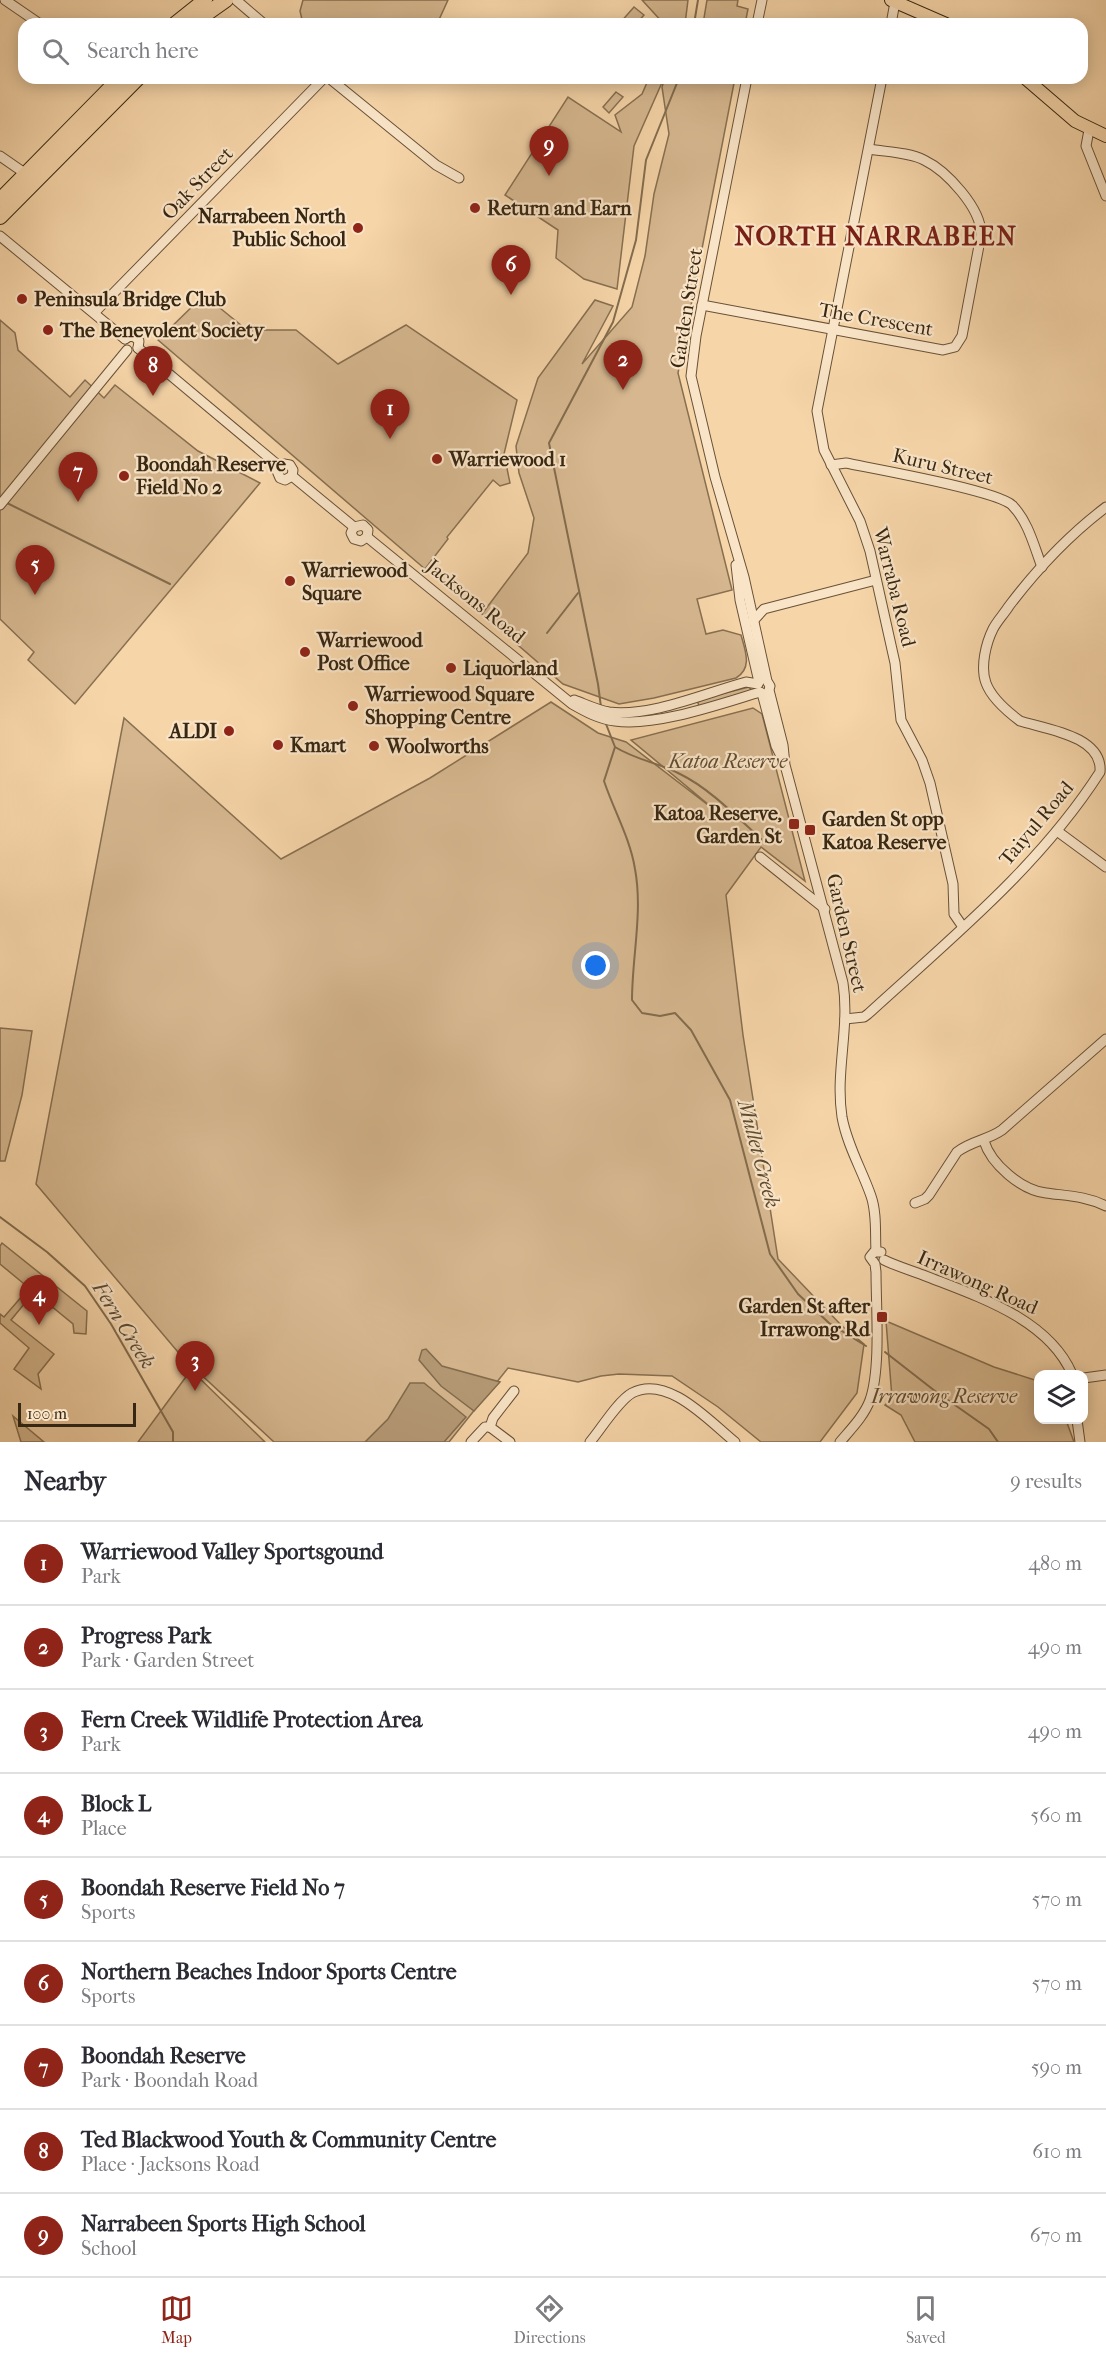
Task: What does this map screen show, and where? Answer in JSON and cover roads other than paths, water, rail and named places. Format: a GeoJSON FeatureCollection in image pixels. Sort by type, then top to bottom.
{"type":"FeatureCollection","features":[{"type":"Feature","properties":{"kind":"highway"},"geometry":{"type":"LineString","coordinates":[[182,18],[205,0]]}},
{"type":"Feature","properties":{"kind":"highway"},"geometry":{"type":"LineString","coordinates":[[200,18],[226,0]]}},
{"type":"Feature","properties":{"kind":"highway"},"geometry":{"type":"LineString","coordinates":[[0,200],[120,84]]}},
{"type":"Feature","properties":{"kind":"highway"},"geometry":{"type":"LineString","coordinates":[[0,217],[120,84]]}},
{"type":"Feature","properties":{"kind":"main road"},"geometry":{"type":"LineString","coordinates":[[893,1],[932,18]]}},
{"type":"Feature","properties":{"kind":"main road"},"geometry":{"type":"LineString","coordinates":[[1032,84],[1061,111],[1089,130],[1106,136]]}},
{"type":"Feature","properties":{"kind":"street"},"geometry":{"type":"LineString","coordinates":[[5,0],[31,18]]}},
{"type":"Feature","properties":{"kind":"street"},"geometry":{"type":"LineString","coordinates":[[236,0],[257,18]]}},
{"type":"Feature","properties":{"kind":"street"},"geometry":{"type":"LineString","coordinates":[[758,18],[762,0]]}},
{"type":"Feature","properties":{"kind":"street"},"geometry":{"type":"LineString","coordinates":[[892,18],[893,1]]}},
{"type":"Feature","properties":{"kind":"street","name":"Oak Street"},"geometry":{"type":"LineString","coordinates":[[95,312],[318,84]]}},
{"type":"Feature","properties":{"kind":"street"},"geometry":{"type":"LineString","coordinates":[[336,84],[436,165],[459,178]]}},
{"type":"Feature","properties":{"kind":"street","name":"Garden Street"},"geometry":{"type":"LineString","coordinates":[[746,84],[692,358],[692,376],[733,542],[744,577],[753,621],[761,685]]}},
{"type":"Feature","properties":{"kind":"street","name":"Warraba Road"},"geometry":{"type":"LineString","coordinates":[[881,84],[817,411],[819,431],[831,465],[860,521],[895,663],[901,720],[922,760],[930,783],[953,884],[954,914],[963,927]]}},
{"type":"Feature","properties":{"kind":"street"},"geometry":{"type":"LineString","coordinates":[[1089,130],[1086,146],[1106,196]]}},
{"type":"Feature","properties":{"kind":"street","name":"The Crescent"},"geometry":{"type":"LineString","coordinates":[[702,305],[943,350],[955,346],[962,336],[981,235],[980,221],[967,198],[925,160],[868,149]]}},
{"type":"Feature","properties":{"kind":"street"},"geometry":{"type":"LineString","coordinates":[[0,156],[26,174]]}},
{"type":"Feature","properties":{"kind":"street"},"geometry":{"type":"LineString","coordinates":[[0,236],[125,339]]}},
{"type":"Feature","properties":{"kind":"street"},"geometry":{"type":"LineString","coordinates":[[125,339],[135,336],[139,341],[138,348],[133,351],[127,350]]}},
{"type":"Feature","properties":{"kind":"street"},"geometry":{"type":"LineString","coordinates":[[125,339],[124,346],[127,350]]}},
{"type":"Feature","properties":{"kind":"street","name":"Jacksons Road"},"geometry":{"type":"LineString","coordinates":[[138,348],[279,466],[277,474],[280,478],[285,480],[292,476],[354,527],[363,525],[368,530],[367,537],[560,694],[590,710],[613,717],[646,721],[707,707],[761,685]]}},
{"type":"Feature","properties":{"kind":"street"},"geometry":{"type":"LineString","coordinates":[[0,505],[127,350]]}},
{"type":"Feature","properties":{"kind":"street","name":"Kuru Street"},"geometry":{"type":"LineString","coordinates":[[831,465],[846,463],[984,493],[1009,502],[1027,526],[1042,567]]}},
{"type":"Feature","properties":{"kind":"street","name":"Taiyul Road"},"geometry":{"type":"LineString","coordinates":[[846,1019],[864,1017],[868,1014],[1029,865],[1103,773],[1101,762],[1090,745],[1020,721],[1005,708],[986,685],[984,667],[987,644],[993,628],[1018,594],[1075,531],[1106,507]]}},
{"type":"Feature","properties":{"kind":"street","name":"Garden Street"},"geometry":{"type":"LineString","coordinates":[[733,542],[740,600],[776,746],[785,765],[843,983],[846,1003],[840,1086],[843,1120],[872,1198],[876,1251],[882,1253],[880,1262]]}},
{"type":"Feature","properties":{"kind":"street"},"geometry":{"type":"LineString","coordinates":[[753,621],[764,609],[876,580]]}},
{"type":"Feature","properties":{"kind":"street"},"geometry":{"type":"LineString","coordinates":[[748,602],[764,609]]}},
{"type":"Feature","properties":{"kind":"street","name":"Jacksons Road"},"geometry":{"type":"LineString","coordinates":[[613,717],[746,682],[761,685]]}},
{"type":"Feature","properties":{"kind":"street"},"geometry":{"type":"LineString","coordinates":[[1057,831],[1106,867]]}},
{"type":"Feature","properties":{"kind":"street"},"geometry":{"type":"LineString","coordinates":[[760,857],[825,909]]}},
{"type":"Feature","properties":{"kind":"street"},"geometry":{"type":"LineString","coordinates":[[915,1203],[929,1195],[957,1152],[984,1141],[1002,1130],[1106,1039]]}},
{"type":"Feature","properties":{"kind":"street"},"geometry":{"type":"LineString","coordinates":[[984,1141],[992,1157],[1018,1181],[1030,1188],[1045,1193],[1086,1198],[1106,1206]]}},
{"type":"Feature","properties":{"kind":"street"},"geometry":{"type":"LineString","coordinates":[[840,1442],[863,1412],[873,1389],[880,1262]]}},
{"type":"Feature","properties":{"kind":"street","name":"Irrawong Road"},"geometry":{"type":"LineString","coordinates":[[880,1262],[1019,1317],[1038,1329],[1051,1342],[1069,1370]]}},
{"type":"Feature","properties":{"kind":"street"},"geometry":{"type":"LineString","coordinates":[[1088,1377],[1106,1375]]}},
{"type":"Feature","properties":{"kind":"street"},"geometry":{"type":"LineString","coordinates":[[590,1442],[624,1400],[632,1393],[645,1389],[672,1392],[735,1442]]}},
{"type":"Feature","properties":{"kind":"street"},"geometry":{"type":"LineString","coordinates":[[490,1426],[493,1418],[514,1391]]}},
{"type":"Feature","properties":{"kind":"street"},"geometry":{"type":"LineString","coordinates":[[1078,1424],[1080,1442]]}},
{"type":"Feature","properties":{"kind":"street"},"geometry":{"type":"LineString","coordinates":[[471,1442],[485,1427],[490,1426]]}},
{"type":"Feature","properties":{"kind":"street"},"geometry":{"type":"LineString","coordinates":[[490,1426],[510,1442]]}},
{"type":"Feature","properties":{"kind":"waterway"},"geometry":{"type":"LineString","coordinates":[[695,18],[698,0]]}},
{"type":"Feature","properties":{"kind":"waterway"},"geometry":{"type":"LineString","coordinates":[[601,707],[549,443],[613,322],[636,240],[646,160],[677,84]]}},
{"type":"Feature","properties":{"kind":"waterway"},"geometry":{"type":"LineString","coordinates":[[5,502],[170,584]]}},
{"type":"Feature","properties":{"kind":"waterway"},"geometry":{"type":"LineString","coordinates":[[547,633],[578,593]]}},
{"type":"Feature","properties":{"kind":"waterway","name":"Mullet Creek"},"geometry":{"type":"LineString","coordinates":[[606,724],[615,747],[604,781],[629,846],[637,885],[638,918],[632,1000],[642,1013],[660,1016],[675,1013],[691,1030],[730,1100],[770,1254],[798,1294],[829,1323],[866,1346]]}},
{"type":"Feature","properties":{"kind":"waterway"},"geometry":{"type":"LineString","coordinates":[[615,747],[691,780],[761,839]]}},
{"type":"Feature","properties":{"kind":"waterway","name":"Fern Creek"},"geometry":{"type":"LineString","coordinates":[[0,1217],[47,1252],[85,1286],[111,1324],[173,1432],[173,1442]]}},
{"type":"Feature","properties":{"kind":"waterway","name":"Mullet Creek"},"geometry":{"type":"LineString","coordinates":[[885,1352],[989,1429],[998,1442]]}},
{"type":"Feature","properties":{"kind":"place","name":"Narrabeen Sports High School"},"geometry":{"type":"Point","coordinates":[549,176]}},
{"type":"Feature","properties":{"kind":"place","name":"Return and Earn"},"geometry":{"type":"Point","coordinates":[475,208]}},
{"type":"Feature","properties":{"kind":"place","name":"Narrabeen North Public School"},"geometry":{"type":"Point","coordinates":[358,228]}},
{"type":"Feature","properties":{"kind":"place","name":"Northern Beaches Indoor Sports Centre"},"geometry":{"type":"Point","coordinates":[511,295]}},
{"type":"Feature","properties":{"kind":"place","name":"Peninsula Bridge Club"},"geometry":{"type":"Point","coordinates":[22,299]}},
{"type":"Feature","properties":{"kind":"place","name":"The Benevolent Society"},"geometry":{"type":"Point","coordinates":[48,330]}},
{"type":"Feature","properties":{"kind":"place","name":"Progress Park"},"geometry":{"type":"Point","coordinates":[623,390]}},
{"type":"Feature","properties":{"kind":"place","name":"Ted Blackwood Youth & Community Centre"},"geometry":{"type":"Point","coordinates":[153,396]}},
{"type":"Feature","properties":{"kind":"place","name":"Warriewood Valley Sportsgound"},"geometry":{"type":"Point","coordinates":[390,439]}},
{"type":"Feature","properties":{"kind":"place","name":"Warriewood 1"},"geometry":{"type":"Point","coordinates":[437,459]}},
{"type":"Feature","properties":{"kind":"place","name":"Boondah Reserve Field No 2"},"geometry":{"type":"Point","coordinates":[124,476]}},
{"type":"Feature","properties":{"kind":"place","name":"Boondah Reserve"},"geometry":{"type":"Point","coordinates":[78,502]}},
{"type":"Feature","properties":{"kind":"place","name":"Warriewood Square"},"geometry":{"type":"Point","coordinates":[290,581]}},
{"type":"Feature","properties":{"kind":"place","name":"Boondah Reserve Field No 7"},"geometry":{"type":"Point","coordinates":[35,595]}},
{"type":"Feature","properties":{"kind":"place","name":"Warriewood Post Office"},"geometry":{"type":"Point","coordinates":[305,652]}},
{"type":"Feature","properties":{"kind":"place","name":"Liquorland"},"geometry":{"type":"Point","coordinates":[451,668]}},
{"type":"Feature","properties":{"kind":"place","name":"Warriewood Square Shopping Centre"},"geometry":{"type":"Point","coordinates":[353,706]}},
{"type":"Feature","properties":{"kind":"place","name":"ALDI"},"geometry":{"type":"Point","coordinates":[229,731]}},
{"type":"Feature","properties":{"kind":"place","name":"Kmart"},"geometry":{"type":"Point","coordinates":[278,745]}},
{"type":"Feature","properties":{"kind":"place","name":"Woolworths"},"geometry":{"type":"Point","coordinates":[374,746]}},
{"type":"Feature","properties":{"kind":"place","name":"Katoa Reserve, Garden St"},"geometry":{"type":"Point","coordinates":[794,824]}},
{"type":"Feature","properties":{"kind":"place","name":"Garden St opp Katoa Reserve"},"geometry":{"type":"Point","coordinates":[810,830]}},
{"type":"Feature","properties":{"kind":"place","name":"Garden St after Irrawong Rd"},"geometry":{"type":"Point","coordinates":[882,1317]}},
{"type":"Feature","properties":{"kind":"place","name":"Block L"},"geometry":{"type":"Point","coordinates":[39,1325]}},
{"type":"Feature","properties":{"kind":"place","name":"Fern Creek Wildlife Protection Area"},"geometry":{"type":"Point","coordinates":[195,1391]}},
{"type":"Feature","properties":{"kind":"district","name":"NORTH NARRABEEN"},"geometry":{"type":"Point","coordinates":[876,236]}},
{"type":"Feature","properties":{"kind":"park label","name":"Katoa Reserve"},"geometry":{"type":"Point","coordinates":[728,761]}},
{"type":"Feature","properties":{"kind":"park label","name":"Irrawong Reserve"},"geometry":{"type":"Point","coordinates":[944,1396]}}]}
